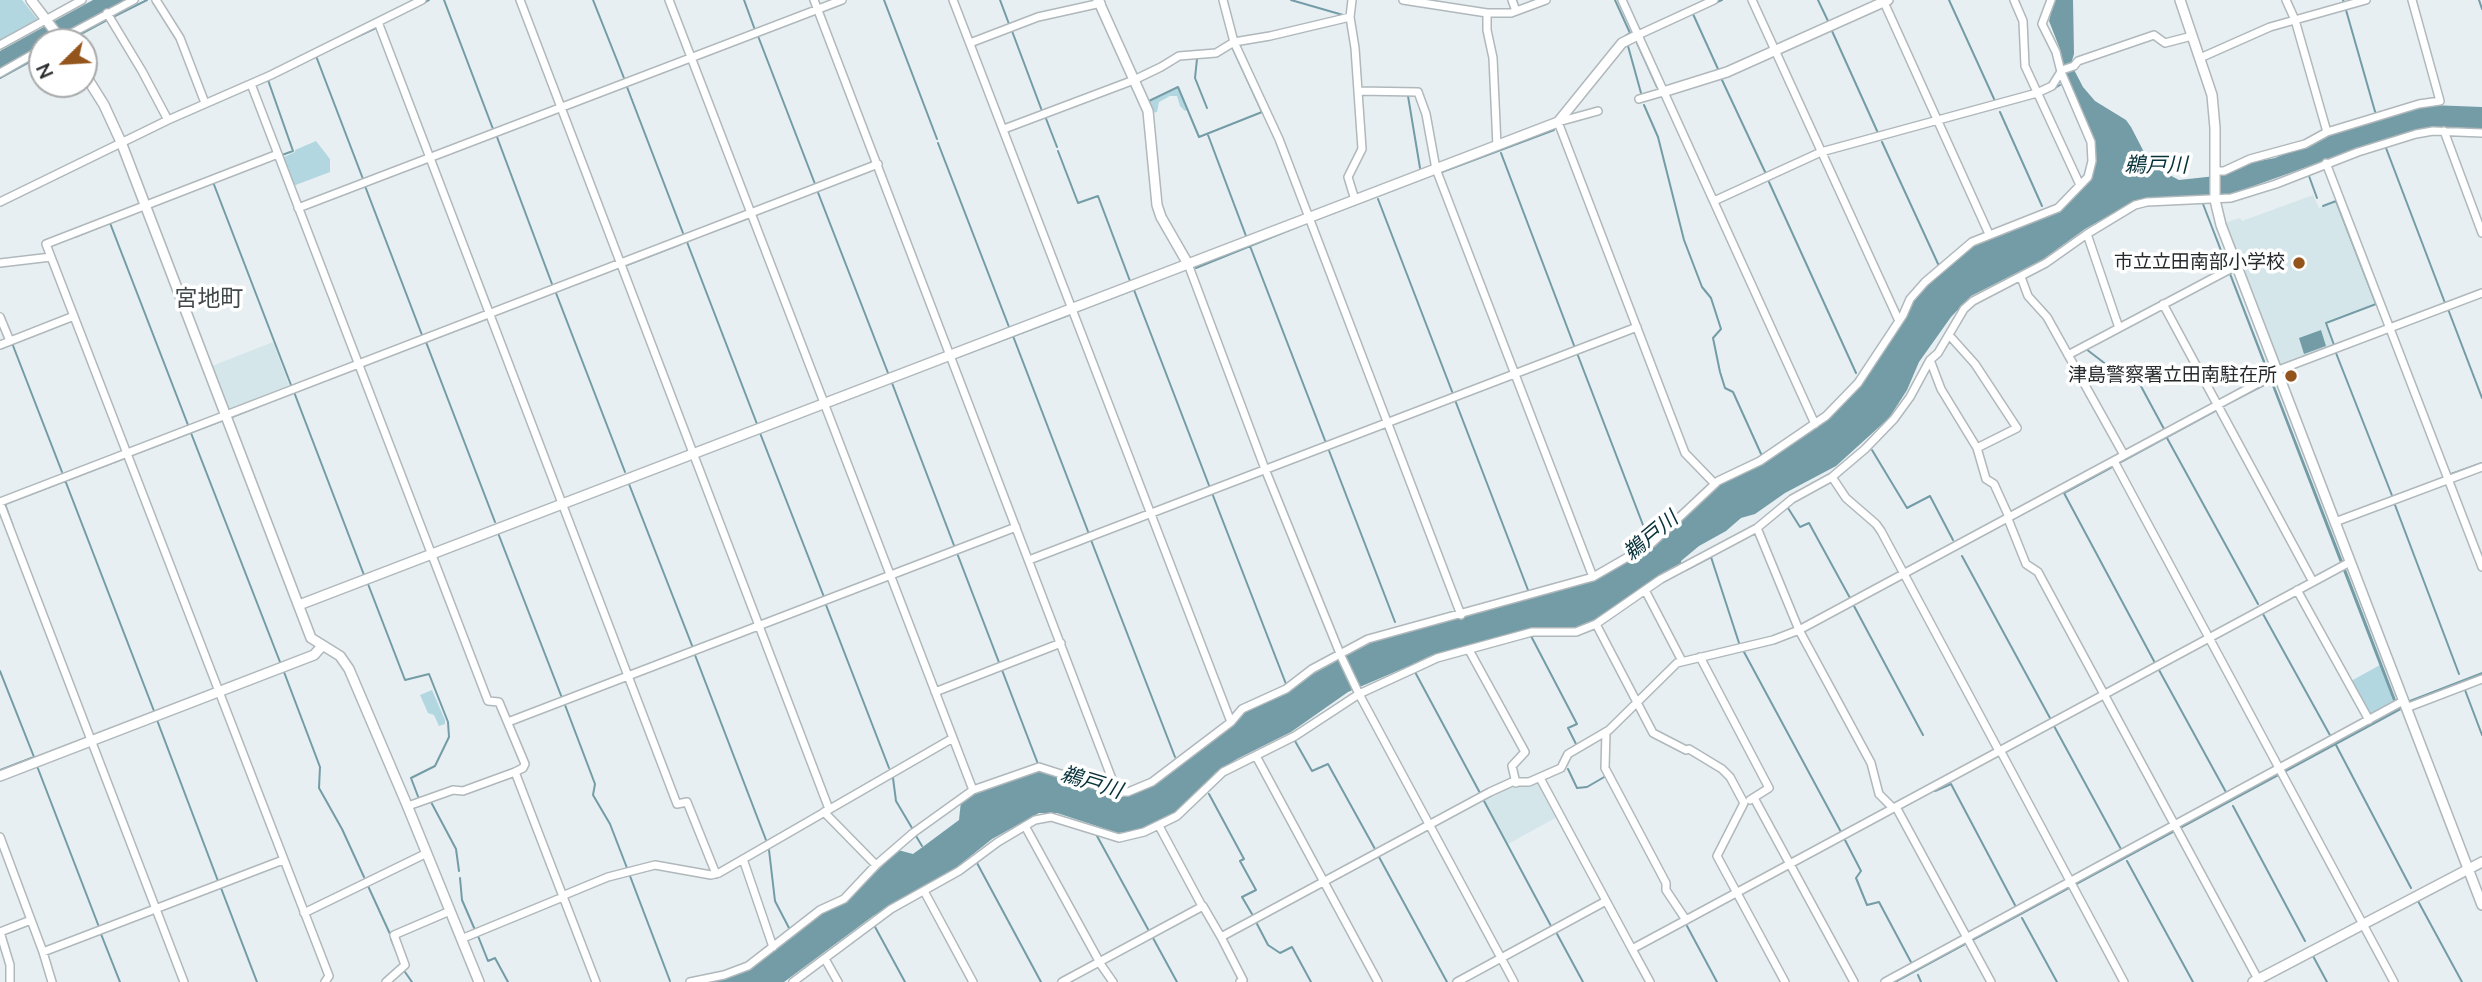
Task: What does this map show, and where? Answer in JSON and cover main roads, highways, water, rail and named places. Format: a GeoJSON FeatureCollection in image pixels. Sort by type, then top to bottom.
{"type":"FeatureCollection","features":[{"type":"Feature","properties":{"kind":"water"},"geometry":{"type":"Polygon","coordinates":[[[93,0],[128,0],[74,28],[42,28],[93,0]]]}},
{"type":"Feature","properties":{"kind":"water","name":"鵜戸川"},"geometry":{"type":"Polygon","coordinates":[[[2054,0],[2073,0],[2074,54],[2071,64],[2083,87],[2095,101],[2126,120],[2145,154],[2149,153],[2160,170],[2179,180],[2225,175],[2248,163],[2275,158],[2343,130],[2431,105],[2482,107],[2482,131],[2448,129],[2357,149],[2231,194],[2135,201],[2085,229],[2042,260],[1971,296],[1951,317],[1919,362],[1907,390],[1889,418],[1836,466],[1785,493],[1755,514],[1741,518],[1726,531],[1699,546],[1681,561],[1681,565],[1658,577],[1591,622],[1576,628],[1539,627],[1430,656],[1413,664],[1413,668],[1411,665],[1348,692],[1291,732],[1215,773],[1176,813],[1141,830],[1118,833],[1057,813],[1039,813],[992,839],[957,867],[873,916],[784,982],[705,982],[747,970],[820,914],[850,898],[898,850],[913,854],[959,820],[961,801],[976,792],[1043,769],[1115,796],[1144,789],[1234,725],[1244,712],[1369,643],[1594,581],[1650,548],[1720,483],[1765,461],[1828,419],[1851,395],[1916,293],[1972,243],[2058,210],[2090,179],[2095,158],[2094,142],[2064,72],[2060,49],[2049,21],[2054,0]]]}},
{"type":"Feature","properties":{"kind":"water"},"geometry":{"type":"Polygon","coordinates":[[[28,36],[28,53],[0,70],[0,51],[28,36]]]}},
{"type":"Feature","properties":{"kind":"water"},"geometry":{"type":"Polygon","coordinates":[[[2202,204],[2342,559],[2396,700],[2394,703],[2202,204]]]}},
{"type":"Feature","properties":{"kind":"water"},"geometry":{"type":"Polygon","coordinates":[[[2321,330],[2326,346],[2304,354],[2299,338],[2321,330]]]}},
{"type":"Feature","properties":{"kind":"water"},"geometry":{"type":"Polygon","coordinates":[[[2482,672],[2482,675],[2408,703],[2407,701],[2482,672]]]}},
{"type":"Feature","properties":{"kind":"water"},"geometry":{"type":"Polygon","coordinates":[[[2400,707],[2401,710],[1897,982],[1890,982],[2400,707]]]}},
{"type":"Feature","properties":{"kind":"waterway"},"geometry":{"type":"LineString","coordinates":[[113,17],[147,0]]}},
{"type":"Feature","properties":{"kind":"waterway"},"geometry":{"type":"LineString","coordinates":[[424,3],[429,0]]}},
{"type":"Feature","properties":{"kind":"waterway"},"geometry":{"type":"LineString","coordinates":[[444,0],[493,129]]}},
{"type":"Feature","properties":{"kind":"waterway"},"geometry":{"type":"LineString","coordinates":[[593,0],[624,78]]}},
{"type":"Feature","properties":{"kind":"waterway"},"geometry":{"type":"LineString","coordinates":[[744,0],[755,30]]}},
{"type":"Feature","properties":{"kind":"waterway"},"geometry":{"type":"LineString","coordinates":[[884,0],[937,139]]}},
{"type":"Feature","properties":{"kind":"waterway"},"geometry":{"type":"LineString","coordinates":[[1000,0],[1009,24]]}},
{"type":"Feature","properties":{"kind":"waterway"},"geometry":{"type":"LineString","coordinates":[[1291,0],[1343,15]]}},
{"type":"Feature","properties":{"kind":"waterway"},"geometry":{"type":"LineString","coordinates":[[1516,0],[1518,6],[1521,6]]}},
{"type":"Feature","properties":{"kind":"waterway"},"geometry":{"type":"LineString","coordinates":[[1615,0],[1630,33],[1625,36]]}},
{"type":"Feature","properties":{"kind":"waterway"},"geometry":{"type":"LineString","coordinates":[[1715,3],[1722,0]]}},
{"type":"Feature","properties":{"kind":"waterway"},"geometry":{"type":"LineString","coordinates":[[1818,0],[1828,21]]}},
{"type":"Feature","properties":{"kind":"waterway"},"geometry":{"type":"LineString","coordinates":[[1949,0],[1995,101]]}},
{"type":"Feature","properties":{"kind":"waterway"},"geometry":{"type":"LineString","coordinates":[[2479,0],[2482,9]]}},
{"type":"Feature","properties":{"kind":"waterway"},"geometry":{"type":"LineString","coordinates":[[2346,10],[2376,115]]}},
{"type":"Feature","properties":{"kind":"waterway"},"geometry":{"type":"LineString","coordinates":[[1693,14],[1718,69]]}},
{"type":"Feature","properties":{"kind":"waterway"},"geometry":{"type":"LineString","coordinates":[[92,28],[107,20]]}},
{"type":"Feature","properties":{"kind":"waterway"},"geometry":{"type":"LineString","coordinates":[[337,46],[376,28]]}},
{"type":"Feature","properties":{"kind":"waterway"},"geometry":{"type":"LineString","coordinates":[[1012,31],[1042,111]]}},
{"type":"Feature","properties":{"kind":"waterway"},"geometry":{"type":"LineString","coordinates":[[1832,31],[1878,133]]}},
{"type":"Feature","properties":{"kind":"waterway"},"geometry":{"type":"LineString","coordinates":[[758,36],[815,184]]}},
{"type":"Feature","properties":{"kind":"waterway"},"geometry":{"type":"LineString","coordinates":[[1637,43],[1657,87]]}},
{"type":"Feature","properties":{"kind":"waterway"},"geometry":{"type":"LineString","coordinates":[[1628,46],[1641,93]]}},
{"type":"Feature","properties":{"kind":"waterway"},"geometry":{"type":"LineString","coordinates":[[1149,101],[1178,87],[1199,137],[1262,112],[1233,49]]}},
{"type":"Feature","properties":{"kind":"waterway"},"geometry":{"type":"LineString","coordinates":[[316,56],[363,179]]}},
{"type":"Feature","properties":{"kind":"waterway"},"geometry":{"type":"LineString","coordinates":[[395,57],[431,151]]}},
{"type":"Feature","properties":{"kind":"waterway"},"geometry":{"type":"LineString","coordinates":[[1197,59],[1195,78],[1207,108]]}},
{"type":"Feature","properties":{"kind":"waterway"},"geometry":{"type":"LineString","coordinates":[[0,78],[28,63]]}},
{"type":"Feature","properties":{"kind":"waterway"},"geometry":{"type":"LineString","coordinates":[[268,80],[293,151],[282,155]]}},
{"type":"Feature","properties":{"kind":"waterway"},"geometry":{"type":"LineString","coordinates":[[1722,80],[1766,174]]}},
{"type":"Feature","properties":{"kind":"waterway"},"geometry":{"type":"LineString","coordinates":[[2055,88],[2060,85]]}},
{"type":"Feature","properties":{"kind":"waterway"},"geometry":{"type":"LineString","coordinates":[[627,87],[683,233]]}},
{"type":"Feature","properties":{"kind":"waterway"},"geometry":{"type":"LineString","coordinates":[[1408,96],[1420,168]]}},
{"type":"Feature","properties":{"kind":"waterway"},"geometry":{"type":"LineString","coordinates":[[1644,105],[1658,137],[1684,240],[1702,287],[1711,298],[1721,329],[1713,338],[1725,388],[1733,392],[1762,456]]}},
{"type":"Feature","properties":{"kind":"waterway"},"geometry":{"type":"LineString","coordinates":[[2000,112],[2042,206]]}},
{"type":"Feature","properties":{"kind":"waterway"},"geometry":{"type":"LineString","coordinates":[[1045,116],[1057,147]]}},
{"type":"Feature","properties":{"kind":"waterway"},"geometry":{"type":"LineString","coordinates":[[1442,172],[1554,130]]}},
{"type":"Feature","properties":{"kind":"waterway"},"geometry":{"type":"LineString","coordinates":[[1208,135],[1246,236]]}},
{"type":"Feature","properties":{"kind":"waterway"},"geometry":{"type":"LineString","coordinates":[[497,137],[552,284]]}},
{"type":"Feature","properties":{"kind":"waterway"},"geometry":{"type":"LineString","coordinates":[[1882,142],[1939,266]]}},
{"type":"Feature","properties":{"kind":"waterway"},"geometry":{"type":"LineString","coordinates":[[938,143],[1009,327]]}},
{"type":"Feature","properties":{"kind":"waterway"},"geometry":{"type":"LineString","coordinates":[[2386,148],[2445,303]]}},
{"type":"Feature","properties":{"kind":"waterway"},"geometry":{"type":"LineString","coordinates":[[1058,151],[1078,203],[1098,196],[1130,281]]}},
{"type":"Feature","properties":{"kind":"waterway"},"geometry":{"type":"LineString","coordinates":[[1501,153],[1575,348]]}},
{"type":"Feature","properties":{"kind":"waterway"},"geometry":{"type":"LineString","coordinates":[[1315,220],[1435,174]]}},
{"type":"Feature","properties":{"kind":"waterway"},"geometry":{"type":"LineString","coordinates":[[2309,176],[2317,198]]}},
{"type":"Feature","properties":{"kind":"waterway"},"geometry":{"type":"LineString","coordinates":[[213,182],[291,385]]}},
{"type":"Feature","properties":{"kind":"waterway"},"geometry":{"type":"LineString","coordinates":[[1769,182],[1856,373]]}},
{"type":"Feature","properties":{"kind":"waterway"},"geometry":{"type":"LineString","coordinates":[[365,186],[422,335]]}},
{"type":"Feature","properties":{"kind":"waterway"},"geometry":{"type":"LineString","coordinates":[[817,190],[888,373]]}},
{"type":"Feature","properties":{"kind":"waterway"},"geometry":{"type":"LineString","coordinates":[[447,194],[491,307]]}},
{"type":"Feature","properties":{"kind":"waterway"},"geometry":{"type":"LineString","coordinates":[[1378,199],[1453,394]]}},
{"type":"Feature","properties":{"kind":"waterway"},"geometry":{"type":"LineString","coordinates":[[2323,206],[2336,201],[2376,304],[2326,323],[2334,345]]}},
{"type":"Feature","properties":{"kind":"waterway"},"geometry":{"type":"LineString","coordinates":[[75,237],[129,215]]}},
{"type":"Feature","properties":{"kind":"waterway"},"geometry":{"type":"LineString","coordinates":[[703,235],[749,218]]}},
{"type":"Feature","properties":{"kind":"waterway"},"geometry":{"type":"LineString","coordinates":[[110,223],[188,425]]}},
{"type":"Feature","properties":{"kind":"waterway"},"geometry":{"type":"LineString","coordinates":[[1196,268],[1307,223]]}},
{"type":"Feature","properties":{"kind":"waterway"},"geometry":{"type":"LineString","coordinates":[[687,242],[757,424]]}},
{"type":"Feature","properties":{"kind":"waterway"},"geometry":{"type":"LineString","coordinates":[[627,265],[681,244]]}},
{"type":"Feature","properties":{"kind":"waterway"},"geometry":{"type":"LineString","coordinates":[[1250,246],[1326,443]]}},
{"type":"Feature","properties":{"kind":"waterway"},"geometry":{"type":"LineString","coordinates":[[1078,311],[1146,285]]}},
{"type":"Feature","properties":{"kind":"waterway"},"geometry":{"type":"LineString","coordinates":[[1134,290],[1210,488]]}},
{"type":"Feature","properties":{"kind":"waterway"},"geometry":{"type":"LineString","coordinates":[[556,293],[625,472]]}},
{"type":"Feature","properties":{"kind":"waterway"},"geometry":{"type":"LineString","coordinates":[[2448,309],[2482,398]]}},
{"type":"Feature","properties":{"kind":"waterway"},"geometry":{"type":"LineString","coordinates":[[958,357],[1069,315]]}},
{"type":"Feature","properties":{"kind":"waterway"},"geometry":{"type":"LineString","coordinates":[[404,350],[486,319]]}},
{"type":"Feature","properties":{"kind":"waterway"},"geometry":{"type":"LineString","coordinates":[[1013,336],[1089,534]]}},
{"type":"Feature","properties":{"kind":"waterway"},"geometry":{"type":"LineString","coordinates":[[426,342],[495,522]]}},
{"type":"Feature","properties":{"kind":"waterway"},"geometry":{"type":"LineString","coordinates":[[12,343],[62,472]]}},
{"type":"Feature","properties":{"kind":"waterway"},"geometry":{"type":"LineString","coordinates":[[2086,349],[2120,375],[2129,364],[2164,429]]}},
{"type":"Feature","properties":{"kind":"waterway","name":"鵜戸川"},"geometry":{"type":"LineString","coordinates":[[1577,353],[1648,538]]}},
{"type":"Feature","properties":{"kind":"waterway"},"geometry":{"type":"LineString","coordinates":[[2336,353],[2393,498]]}},
{"type":"Feature","properties":{"kind":"waterway"},"geometry":{"type":"LineString","coordinates":[[892,383],[955,548]]}},
{"type":"Feature","properties":{"kind":"waterway"},"geometry":{"type":"LineString","coordinates":[[2223,406],[2268,383]]}},
{"type":"Feature","properties":{"kind":"waterway"},"geometry":{"type":"LineString","coordinates":[[294,392],[364,575]]}},
{"type":"Feature","properties":{"kind":"waterway"},"geometry":{"type":"LineString","coordinates":[[1455,400],[1528,590]]}},
{"type":"Feature","properties":{"kind":"waterway"},"geometry":{"type":"LineString","coordinates":[[232,417],[257,407]]}},
{"type":"Feature","properties":{"kind":"waterway"},"geometry":{"type":"LineString","coordinates":[[2119,463],[2215,411]]}},
{"type":"Feature","properties":{"kind":"waterway"},"geometry":{"type":"LineString","coordinates":[[140,452],[221,421]]}},
{"type":"Feature","properties":{"kind":"waterway"},"geometry":{"type":"LineString","coordinates":[[191,433],[280,662]]}},
{"type":"Feature","properties":{"kind":"waterway"},"geometry":{"type":"LineString","coordinates":[[760,433],[824,597]]}},
{"type":"Feature","properties":{"kind":"waterway"},"geometry":{"type":"LineString","coordinates":[[2167,438],[2258,604]]}},
{"type":"Feature","properties":{"kind":"waterway"},"geometry":{"type":"LineString","coordinates":[[1328,448],[1395,622]]}},
{"type":"Feature","properties":{"kind":"waterway"},"geometry":{"type":"LineString","coordinates":[[1872,450],[1907,508],[1930,496],[1953,540]]}},
{"type":"Feature","properties":{"kind":"waterway"},"geometry":{"type":"LineString","coordinates":[[13,526],[5,504],[125,458]]}},
{"type":"Feature","properties":{"kind":"waterway"},"geometry":{"type":"LineString","coordinates":[[2451,474],[2482,463]]}},
{"type":"Feature","properties":{"kind":"waterway"},"geometry":{"type":"LineString","coordinates":[[2114,466],[2064,493],[2155,663]]}},
{"type":"Feature","properties":{"kind":"waterway"},"geometry":{"type":"LineString","coordinates":[[65,480],[154,711]]}},
{"type":"Feature","properties":{"kind":"waterway"},"geometry":{"type":"LineString","coordinates":[[629,484],[693,648]]}},
{"type":"Feature","properties":{"kind":"waterway"},"geometry":{"type":"LineString","coordinates":[[1212,493],[1286,684]]}},
{"type":"Feature","properties":{"kind":"waterway"},"geometry":{"type":"LineString","coordinates":[[2395,505],[2459,674]]}},
{"type":"Feature","properties":{"kind":"waterway"},"geometry":{"type":"LineString","coordinates":[[1788,508],[1800,527],[1809,523],[1850,598]]}},
{"type":"Feature","properties":{"kind":"waterway"},"geometry":{"type":"LineString","coordinates":[[498,533],[562,698]]}},
{"type":"Feature","properties":{"kind":"waterway"},"geometry":{"type":"LineString","coordinates":[[1091,540],[1175,757]]}},
{"type":"Feature","properties":{"kind":"waterway"},"geometry":{"type":"LineString","coordinates":[[957,553],[1000,665]]}},
{"type":"Feature","properties":{"kind":"waterway"},"geometry":{"type":"LineString","coordinates":[[1962,556],[2050,718]]}},
{"type":"Feature","properties":{"kind":"waterway"},"geometry":{"type":"LineString","coordinates":[[1686,570],[1711,557],[1739,643]]}},
{"type":"Feature","properties":{"kind":"waterway"},"geometry":{"type":"LineString","coordinates":[[368,584],[405,680],[429,674],[448,722],[449,737],[435,766],[411,778],[419,799]]}},
{"type":"Feature","properties":{"kind":"waterway"},"geometry":{"type":"LineString","coordinates":[[826,605],[889,768]]}},
{"type":"Feature","properties":{"kind":"waterway"},"geometry":{"type":"LineString","coordinates":[[1854,606],[1923,735]]}},
{"type":"Feature","properties":{"kind":"waterway"},"geometry":{"type":"LineString","coordinates":[[2263,614],[2331,737]]}},
{"type":"Feature","properties":{"kind":"waterway"},"geometry":{"type":"LineString","coordinates":[[1531,636],[1577,724],[1568,728],[1576,744]]}},
{"type":"Feature","properties":{"kind":"waterway"},"geometry":{"type":"LineString","coordinates":[[1744,652],[1841,832]]}},
{"type":"Feature","properties":{"kind":"waterway"},"geometry":{"type":"LineString","coordinates":[[695,655],[766,840]]}},
{"type":"Feature","properties":{"kind":"waterway"},"geometry":{"type":"LineString","coordinates":[[1002,670],[1038,764]]}},
{"type":"Feature","properties":{"kind":"waterway"},"geometry":{"type":"LineString","coordinates":[[2159,670],[2227,794]]}},
{"type":"Feature","properties":{"kind":"waterway"},"geometry":{"type":"LineString","coordinates":[[0,671],[34,757],[0,770]]}},
{"type":"Feature","properties":{"kind":"waterway"},"geometry":{"type":"LineString","coordinates":[[284,672],[320,767],[319,788],[364,877]]}},
{"type":"Feature","properties":{"kind":"waterway"},"geometry":{"type":"LineString","coordinates":[[1415,672],[1480,793]]}},
{"type":"Feature","properties":{"kind":"waterway"},"geometry":{"type":"LineString","coordinates":[[2465,690],[2482,735]]}},
{"type":"Feature","properties":{"kind":"waterway"},"geometry":{"type":"LineString","coordinates":[[565,705],[595,784],[593,795],[610,824],[627,868]]}},
{"type":"Feature","properties":{"kind":"waterway"},"geometry":{"type":"LineString","coordinates":[[157,720],[218,881]]}},
{"type":"Feature","properties":{"kind":"waterway"},"geometry":{"type":"LineString","coordinates":[[2054,726],[2122,851]]}},
{"type":"Feature","properties":{"kind":"waterway"},"geometry":{"type":"LineString","coordinates":[[1295,741],[1312,771],[1328,764],[1375,849]]}},
{"type":"Feature","properties":{"kind":"waterway"},"geometry":{"type":"LineString","coordinates":[[2336,745],[2411,888]]}},
{"type":"Feature","properties":{"kind":"waterway"},"geometry":{"type":"LineString","coordinates":[[37,766],[99,927]]}},
{"type":"Feature","properties":{"kind":"waterway"},"geometry":{"type":"LineString","coordinates":[[1568,769],[1577,788],[1587,787],[1606,776]]}},
{"type":"Feature","properties":{"kind":"waterway"},"geometry":{"type":"LineString","coordinates":[[893,778],[896,801],[912,828]]}},
{"type":"Feature","properties":{"kind":"waterway"},"geometry":{"type":"LineString","coordinates":[[1935,791],[1951,784],[2016,907]]}},
{"type":"Feature","properties":{"kind":"waterway"},"geometry":{"type":"LineString","coordinates":[[1209,794],[1244,859],[1240,861],[1256,890],[1242,897],[1252,914]]}},
{"type":"Feature","properties":{"kind":"waterway"},"geometry":{"type":"LineString","coordinates":[[1484,801],[1551,926]]}},
{"type":"Feature","properties":{"kind":"waterway"},"geometry":{"type":"LineString","coordinates":[[431,802],[456,849],[459,871]]}},
{"type":"Feature","properties":{"kind":"waterway"},"geometry":{"type":"LineString","coordinates":[[2233,806],[2305,941]]}},
{"type":"Feature","properties":{"kind":"waterway"},"geometry":{"type":"LineString","coordinates":[[916,836],[922,846]]}},
{"type":"Feature","properties":{"kind":"waterway"},"geometry":{"type":"LineString","coordinates":[[1097,836],[1149,931]]}},
{"type":"Feature","properties":{"kind":"waterway"},"geometry":{"type":"LineString","coordinates":[[1845,840],[1861,871],[1856,878],[1867,905],[1879,902],[1912,964]]}},
{"type":"Feature","properties":{"kind":"waterway"},"geometry":{"type":"LineString","coordinates":[[769,850],[775,901],[789,928]]}},
{"type":"Feature","properties":{"kind":"waterway"},"geometry":{"type":"LineString","coordinates":[[1379,857],[1447,982]]}},
{"type":"Feature","properties":{"kind":"waterway"},"geometry":{"type":"LineString","coordinates":[[2127,861],[2193,982]]}},
{"type":"Feature","properties":{"kind":"waterway"},"geometry":{"type":"LineString","coordinates":[[977,863],[1041,982]]}},
{"type":"Feature","properties":{"kind":"waterway"},"geometry":{"type":"LineString","coordinates":[[630,876],[670,981]]}},
{"type":"Feature","properties":{"kind":"waterway"},"geometry":{"type":"LineString","coordinates":[[460,878],[462,900],[475,930]]}},
{"type":"Feature","properties":{"kind":"waterway"},"geometry":{"type":"LineString","coordinates":[[368,886],[390,934]]}},
{"type":"Feature","properties":{"kind":"waterway"},"geometry":{"type":"LineString","coordinates":[[221,888],[257,982]]}},
{"type":"Feature","properties":{"kind":"waterway"},"geometry":{"type":"LineString","coordinates":[[2418,901],[2462,982]]}},
{"type":"Feature","properties":{"kind":"waterway"},"geometry":{"type":"LineString","coordinates":[[2022,918],[2057,982]]}},
{"type":"Feature","properties":{"kind":"waterway"},"geometry":{"type":"LineString","coordinates":[[1256,922],[1268,945],[1280,953],[1292,947],[1311,982]]}},
{"type":"Feature","properties":{"kind":"waterway"},"geometry":{"type":"LineString","coordinates":[[874,925],[905,982]]}},
{"type":"Feature","properties":{"kind":"waterway"},"geometry":{"type":"LineString","coordinates":[[1687,926],[1717,982]]}},
{"type":"Feature","properties":{"kind":"waterway"},"geometry":{"type":"LineString","coordinates":[[1556,932],[1583,982]]}},
{"type":"Feature","properties":{"kind":"waterway"},"geometry":{"type":"LineString","coordinates":[[101,934],[120,982]]}},
{"type":"Feature","properties":{"kind":"waterway"},"geometry":{"type":"LineString","coordinates":[[478,936],[488,961],[495,958],[508,982]]}},
{"type":"Feature","properties":{"kind":"waterway"},"geometry":{"type":"LineString","coordinates":[[1153,938],[1177,982]]}},
{"type":"Feature","properties":{"kind":"waterway"},"geometry":{"type":"LineString","coordinates":[[391,939],[396,951]]}},
{"type":"Feature","properties":{"kind":"waterway"},"geometry":{"type":"LineString","coordinates":[[2313,956],[2327,982]]}},
{"type":"Feature","properties":{"kind":"waterway"},"geometry":{"type":"LineString","coordinates":[[405,972],[412,982]]}},
{"type":"Feature","properties":{"kind":"waterway"},"geometry":{"type":"LineString","coordinates":[[1918,975],[1921,982]]}},
{"type":"Feature","properties":{"kind":"place","name":"市立立田南部小学校"},"geometry":{"type":"Point","coordinates":[2299,263]}},
{"type":"Feature","properties":{"kind":"place","name":"津島警察署立田南駐在所"},"geometry":{"type":"Point","coordinates":[2291,376]}},
{"type":"Feature","properties":{"kind":"district","name":"宮地町"},"geometry":{"type":"Point","coordinates":[209,300]}}]}
